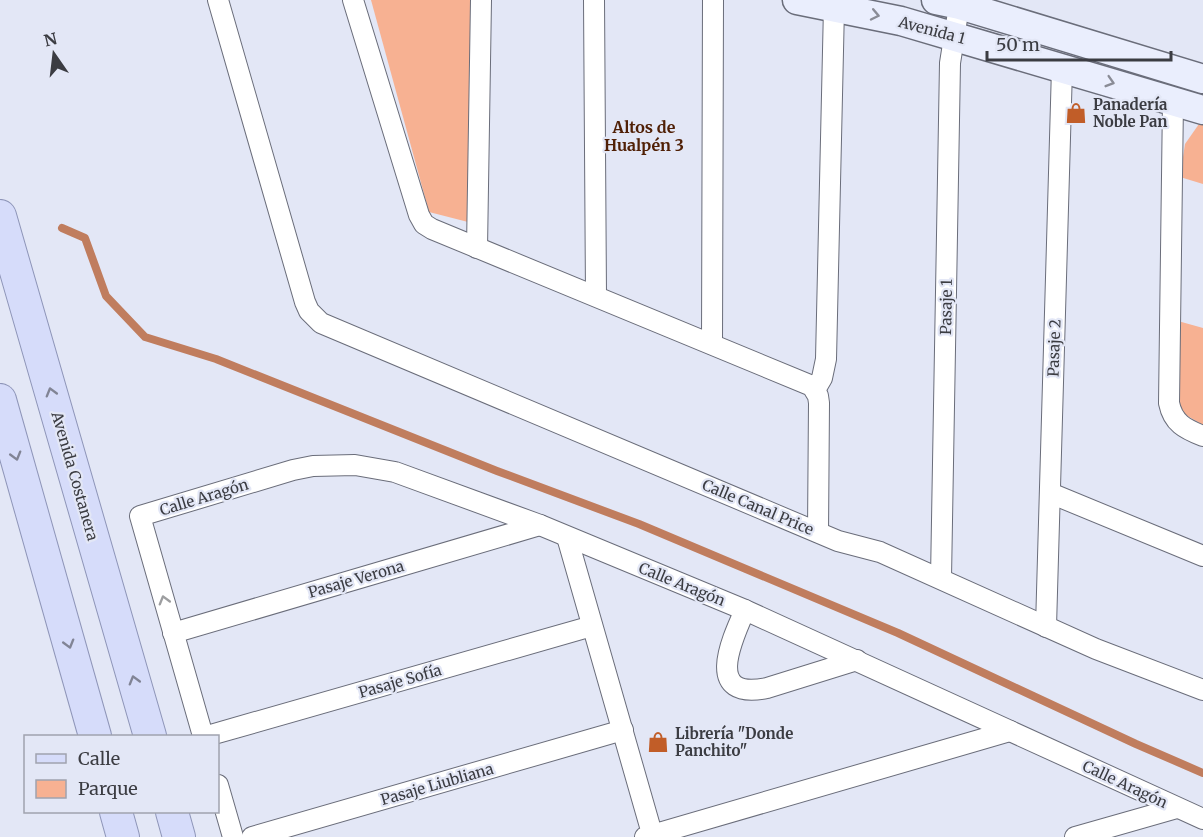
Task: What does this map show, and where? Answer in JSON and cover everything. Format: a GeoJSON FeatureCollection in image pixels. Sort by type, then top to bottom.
{"type":"FeatureCollection","features":[{"type":"Feature","properties":{"kind":"main road","name":"Avenida Costanera"},"geometry":{"type":"LineString","coordinates":[[0,216],[150,735]]}},
{"type":"Feature","properties":{"kind":"main road"},"geometry":{"type":"LineString","coordinates":[[0,400],[95,735]]}},
{"type":"Feature","properties":{"kind":"main road"},"geometry":{"type":"LineString","coordinates":[[116,813],[123,837]]}},
{"type":"Feature","properties":{"kind":"main road"},"geometry":{"type":"LineString","coordinates":[[172,813],[179,837]]}},
{"type":"Feature","properties":{"kind":"street","name":"Calle Canal Price"},"geometry":{"type":"LineString","coordinates":[[218,0],[305,302],[315,318],[328,328],[838,541],[880,552],[1141,668],[1203,690]]}},
{"type":"Feature","properties":{"kind":"street"},"geometry":{"type":"LineString","coordinates":[[353,0],[421,220],[432,229],[807,383],[815,390],[819,403],[818,532]]}},
{"type":"Feature","properties":{"kind":"street"},"geometry":{"type":"LineString","coordinates":[[477,248],[481,0]]}},
{"type":"Feature","properties":{"kind":"street"},"geometry":{"type":"LineString","coordinates":[[594,0],[596,296]]}},
{"type":"Feature","properties":{"kind":"street"},"geometry":{"type":"LineString","coordinates":[[712,344],[713,0]]}},
{"type":"Feature","properties":{"kind":"street","name":"Avenida 1"},"geometry":{"type":"LineString","coordinates":[[797,0],[901,21],[954,35],[1203,110]]}},
{"type":"Feature","properties":{"kind":"street","name":"Avenida 1"},"geometry":{"type":"LineString","coordinates":[[952,2],[1203,80]]}},
{"type":"Feature","properties":{"kind":"street","name":"Pasaje 1"},"geometry":{"type":"LineString","coordinates":[[941,578],[950,63],[954,35],[952,2]]}},
{"type":"Feature","properties":{"kind":"street"},"geometry":{"type":"LineString","coordinates":[[815,390],[822,378],[826,359],[834,7]]}},
{"type":"Feature","properties":{"kind":"street","name":"Pasaje 2"},"geometry":{"type":"LineString","coordinates":[[1047,627],[1062,68]]}},
{"type":"Feature","properties":{"kind":"street"},"geometry":{"type":"LineString","coordinates":[[1173,101],[1169,403],[1174,418],[1181,426],[1203,436]]}},
{"type":"Feature","properties":{"kind":"street","name":"Calle Aragón"},"geometry":{"type":"LineString","coordinates":[[173,633],[140,516],[292,470],[313,466],[355,465],[395,472],[540,525],[745,610],[1203,819]]}},
{"type":"Feature","properties":{"kind":"street"},"geometry":{"type":"LineString","coordinates":[[1050,493],[1203,556]]}},
{"type":"Feature","properties":{"kind":"street","name":"Pasaje Verona"},"geometry":{"type":"LineString","coordinates":[[173,633],[540,525]]}},
{"type":"Feature","properties":{"kind":"street"},"geometry":{"type":"LineString","coordinates":[[567,537],[650,836],[1010,730]]}},
{"type":"Feature","properties":{"kind":"street"},"geometry":{"type":"LineString","coordinates":[[745,610],[727,653],[729,678],[738,687],[757,690],[767,688],[857,660]]}},
{"type":"Feature","properties":{"kind":"street","name":"Pasaje Sofía"},"geometry":{"type":"LineString","coordinates":[[209,735],[592,626]]}},
{"type":"Feature","properties":{"kind":"street"},"geometry":{"type":"LineString","coordinates":[[173,633],[205,735]]}},
{"type":"Feature","properties":{"kind":"street","name":"Pasaje Liubliana"},"geometry":{"type":"LineString","coordinates":[[252,837],[622,730]]}},
{"type":"Feature","properties":{"kind":"street"},"geometry":{"type":"LineString","coordinates":[[219,789],[232,837]]}},
{"type":"Feature","properties":{"kind":"street"},"geometry":{"type":"LineString","coordinates":[[1077,837],[1177,808]]}},
{"type":"Feature","properties":{"kind":"green space"},"geometry":{"type":"Polygon","coordinates":[[[371,0],[474,0],[468,222],[429,212],[371,0]]]}},
{"type":"Feature","properties":{"kind":"green space"},"geometry":{"type":"Polygon","coordinates":[[[1199,124],[1203,125],[1203,184],[1180,177],[1185,144],[1199,124]]]}},
{"type":"Feature","properties":{"kind":"green space"},"geometry":{"type":"Polygon","coordinates":[[[1178,321],[1203,328],[1203,425],[1184,414],[1176,397],[1178,321]]]}},
{"type":"Feature","properties":{"kind":"waterway"},"geometry":{"type":"LineString","coordinates":[[62,228],[85,238],[106,296],[145,337],[216,359],[497,471],[639,524],[898,633],[1203,773]]}},
{"type":"Feature","properties":{"kind":"place","name":"Panadería Noble Pan"},"geometry":{"type":"Point","coordinates":[1076,113]}},
{"type":"Feature","properties":{"kind":"place","name":"Librería \"Donde Panchito\""},"geometry":{"type":"Point","coordinates":[658,742]}},
{"type":"Feature","properties":{"kind":"district","name":"Altos de Hualpén 3"},"geometry":{"type":"Point","coordinates":[644,136]}}]}
